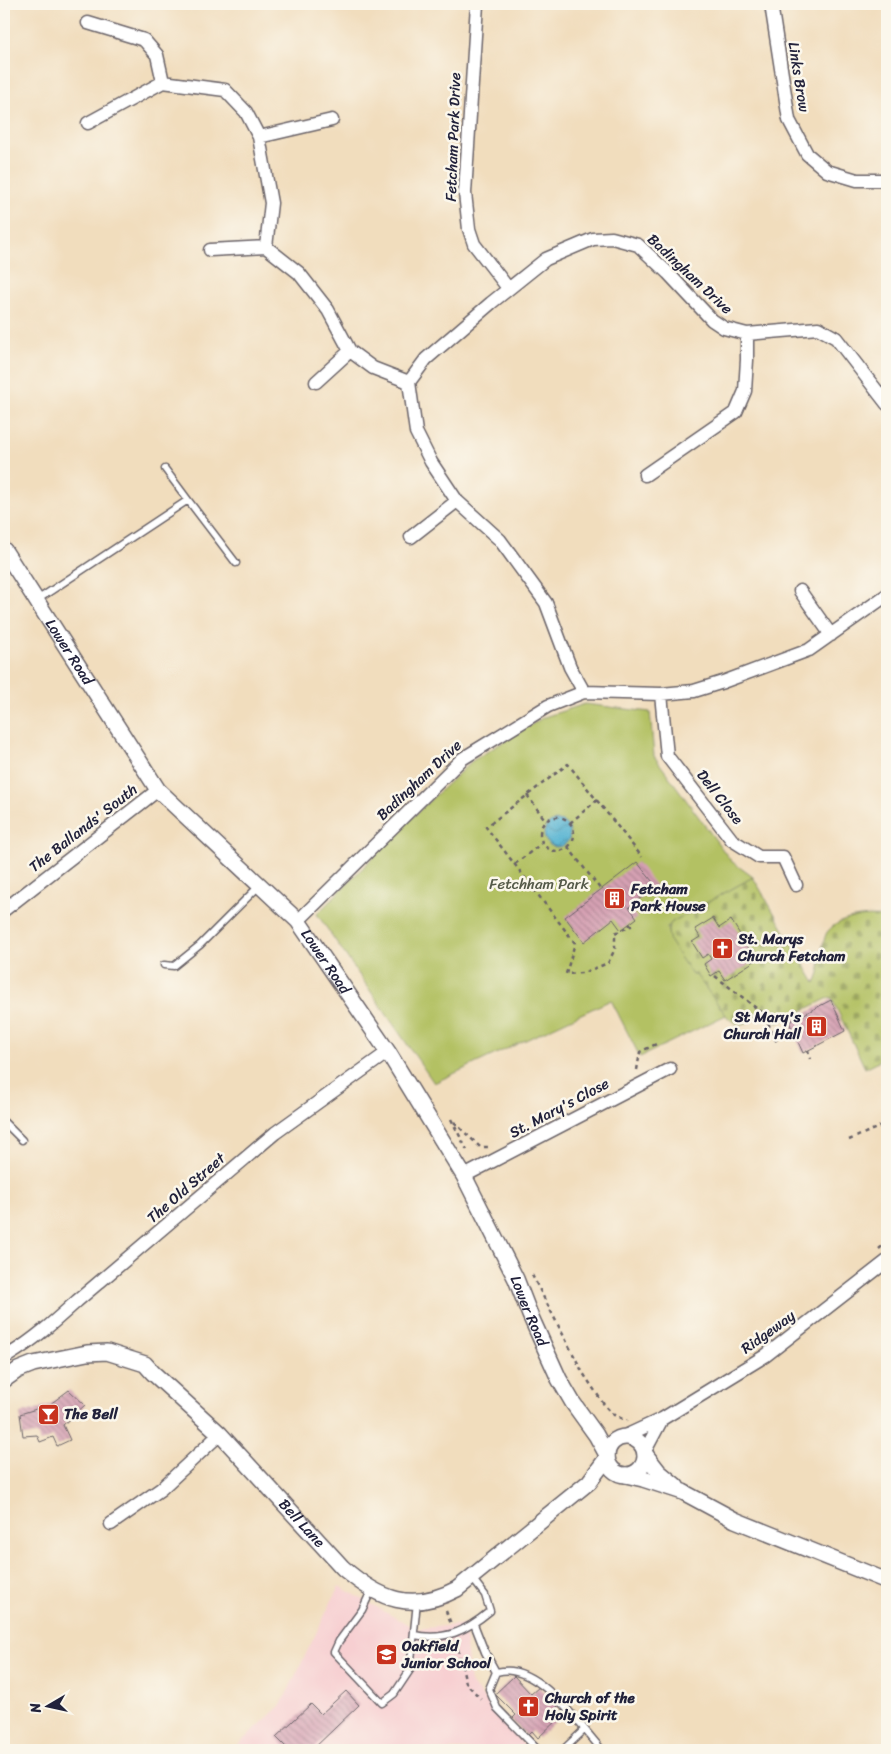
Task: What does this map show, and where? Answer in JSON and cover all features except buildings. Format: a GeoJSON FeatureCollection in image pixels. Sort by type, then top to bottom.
{"type":"FeatureCollection","features":[{"type":"Feature","properties":{"kind":"street","name":"Fetcham Park Drive"},"geometry":{"type":"LineString","coordinates":[[477,4],[466,166],[466,202],[469,230],[474,244],[508,288]]}},
{"type":"Feature","properties":{"kind":"street","name":"Links Brow"},"geometry":{"type":"LineString","coordinates":[[771,4],[789,120],[807,154],[827,171],[857,180],[887,180]]}},
{"type":"Feature","properties":{"kind":"street"},"geometry":{"type":"LineString","coordinates":[[88,23],[144,40],[157,55],[163,82]]}},
{"type":"Feature","properties":{"kind":"street"},"geometry":{"type":"LineString","coordinates":[[88,123],[163,82],[224,90],[246,112],[259,137],[271,203],[266,247]]}},
{"type":"Feature","properties":{"kind":"street"},"geometry":{"type":"LineString","coordinates":[[259,137],[332,120]]}},
{"type":"Feature","properties":{"kind":"street","name":"Badingham Drive"},"geometry":{"type":"LineString","coordinates":[[409,382],[426,359],[508,288],[546,259],[593,239],[612,238],[638,246],[668,273],[712,320],[724,328],[747,334],[818,328],[836,338],[887,404]]}},
{"type":"Feature","properties":{"kind":"street"},"geometry":{"type":"LineString","coordinates":[[210,250],[266,247],[299,274],[328,310],[350,351],[374,368],[409,382],[416,432],[431,462],[458,501],[500,540],[546,604],[570,667],[584,692]]}},
{"type":"Feature","properties":{"kind":"street"},"geometry":{"type":"LineString","coordinates":[[644,475],[736,412],[745,391],[747,334]]}},
{"type":"Feature","properties":{"kind":"street"},"geometry":{"type":"LineString","coordinates":[[316,382],[350,351]]}},
{"type":"Feature","properties":{"kind":"street"},"geometry":{"type":"LineString","coordinates":[[411,537],[458,501]]}},
{"type":"Feature","properties":{"kind":"street","name":"Lower Road"},"geometry":{"type":"LineString","coordinates":[[4,550],[8,566],[36,601],[158,790],[298,921],[471,1172],[545,1351],[583,1419],[596,1435],[611,1468],[623,1475],[643,1479],[683,1492],[735,1520],[887,1581]]}},
{"type":"Feature","properties":{"kind":"street"},"geometry":{"type":"LineString","coordinates":[[800,591],[831,635]]}},
{"type":"Feature","properties":{"kind":"street","name":"Badingham Drive"},"geometry":{"type":"LineString","coordinates":[[298,921],[462,759],[548,706],[584,692],[660,694],[694,691],[723,682],[809,650],[887,595]]}},
{"type":"Feature","properties":{"kind":"street","name":"Dell Close"},"geometry":{"type":"LineString","coordinates":[[660,694],[667,756],[732,840],[759,857],[783,857],[796,885]]}},
{"type":"Feature","properties":{"kind":"street","name":"The Ballands' South"},"geometry":{"type":"LineString","coordinates":[[4,910],[158,790]]}},
{"type":"Feature","properties":{"kind":"street","name":"The Old Street"},"geometry":{"type":"LineString","coordinates":[[7,1353],[54,1322],[275,1133],[388,1052]]}},
{"type":"Feature","properties":{"kind":"street","name":"St. Mary's Close"},"geometry":{"type":"LineString","coordinates":[[471,1172],[670,1069]]}},
{"type":"Feature","properties":{"kind":"street","name":"Ridgeway"},"geometry":{"type":"LineString","coordinates":[[622,1438],[662,1419],[765,1356],[887,1261]]}},
{"type":"Feature","properties":{"kind":"street","name":"Bell Lane"},"geometry":{"type":"LineString","coordinates":[[4,1380],[18,1370],[53,1359],[87,1353],[107,1352],[145,1364],[220,1434],[358,1581],[372,1589],[404,1601],[417,1602],[441,1598],[457,1589],[589,1482],[607,1456]]}},
{"type":"Feature","properties":{"kind":"street"},"geometry":{"type":"LineString","coordinates":[[7,1353],[18,1370]]}},
{"type":"Feature","properties":{"kind":"street","name":"Lower Road"},"geometry":{"type":"LineString","coordinates":[[583,1419],[604,1432],[622,1438],[634,1439],[643,1446],[645,1453],[659,1472],[683,1492]]}},
{"type":"Feature","properties":{"kind":"street"},"geometry":{"type":"LineString","coordinates":[[623,1475],[638,1471],[643,1467],[645,1453],[662,1419]]}},
{"type":"Feature","properties":{"kind":"street"},"geometry":{"type":"LineString","coordinates":[[111,1524],[161,1489],[220,1434]]}},
{"type":"Feature","properties":{"kind":"street"},"geometry":{"type":"LineString","coordinates":[[607,1456],[611,1444],[622,1438]]}},
{"type":"Feature","properties":{"kind":"street","name":"Bell Lane"},"geometry":{"type":"LineString","coordinates":[[589,1482],[623,1475]]}},
{"type":"Feature","properties":{"kind":"lane"},"geometry":{"type":"LineString","coordinates":[[165,469],[236,563]]}},
{"type":"Feature","properties":{"kind":"lane"},"geometry":{"type":"LineString","coordinates":[[36,601],[188,500]]}},
{"type":"Feature","properties":{"kind":"lane"},"geometry":{"type":"LineString","coordinates":[[164,965],[174,966],[200,945],[260,885]]}},
{"type":"Feature","properties":{"kind":"lane"},"geometry":{"type":"LineString","coordinates":[[4,1122],[22,1140]]}},
{"type":"Feature","properties":{"kind":"lane"},"geometry":{"type":"LineString","coordinates":[[414,1635],[426,1637],[451,1635],[474,1624],[490,1611],[485,1596],[472,1578]]}},
{"type":"Feature","properties":{"kind":"lane"},"geometry":{"type":"LineString","coordinates":[[372,1589],[362,1610],[339,1641],[334,1652],[382,1703],[394,1694],[410,1670],[417,1602]]}},
{"type":"Feature","properties":{"kind":"lane"},"geometry":{"type":"LineString","coordinates":[[474,1624],[485,1652],[496,1672]]}},
{"type":"Feature","properties":{"kind":"lane"},"geometry":{"type":"LineString","coordinates":[[496,1672],[512,1671],[533,1679],[554,1694],[602,1750]]}},
{"type":"Feature","properties":{"kind":"lane"},"geometry":{"type":"LineString","coordinates":[[496,1672],[489,1689],[497,1708],[538,1750]]}},
{"type":"Feature","properties":{"kind":"lane"},"geometry":{"type":"LineString","coordinates":[[563,1750],[584,1730]]}},
{"type":"Feature","properties":{"kind":"path"},"geometry":{"type":"LineString","coordinates":[[629,924],[631,926],[615,933],[615,949],[608,963],[583,973],[566,974],[575,943],[486,827],[568,764],[642,857]]}},
{"type":"Feature","properties":{"kind":"path"},"geometry":{"type":"LineString","coordinates":[[527,795],[546,821]]}},
{"type":"Feature","properties":{"kind":"path"},"geometry":{"type":"LineString","coordinates":[[570,823],[596,800]]}},
{"type":"Feature","properties":{"kind":"path"},"geometry":{"type":"LineString","coordinates":[[561,817],[570,823],[573,828],[574,838],[568,847],[557,851],[546,848],[542,843],[540,831],[546,821],[550,818],[561,817]]}},
{"type":"Feature","properties":{"kind":"path"},"geometry":{"type":"LineString","coordinates":[[515,864],[542,843]]}},
{"type":"Feature","properties":{"kind":"path"},"geometry":{"type":"LineString","coordinates":[[568,847],[601,890]]}},
{"type":"Feature","properties":{"kind":"path"},"geometry":{"type":"LineString","coordinates":[[714,976],[764,1014],[778,1045]]}},
{"type":"Feature","properties":{"kind":"path"},"geometry":{"type":"LineString","coordinates":[[633,1075],[637,1070],[640,1052],[658,1043]]}},
{"type":"Feature","properties":{"kind":"path"},"geometry":{"type":"LineString","coordinates":[[808,1050],[810,1059]]}},
{"type":"Feature","properties":{"kind":"path"},"geometry":{"type":"LineString","coordinates":[[471,1172],[451,1119],[480,1147],[488,1148],[495,1144]]}},
{"type":"Feature","properties":{"kind":"path"},"geometry":{"type":"LineString","coordinates":[[849,1140],[881,1126],[887,1126]]}},
{"type":"Feature","properties":{"kind":"path"},"geometry":{"type":"LineString","coordinates":[[873,1253],[887,1242]]}},
{"type":"Feature","properties":{"kind":"path"},"geometry":{"type":"LineString","coordinates":[[547,1306],[583,1373],[605,1406],[614,1415],[626,1421],[634,1420]]}},
{"type":"Feature","properties":{"kind":"shaded area","name":"Oakfield Junior School"},"geometry":{"type":"Polygon","coordinates":[[[339,1586],[416,1629],[464,1624],[470,1682],[528,1750],[232,1750],[281,1705],[339,1586]]]}},
{"type":"Feature","properties":{"kind":"green space","name":"Fetchham Park"},"geometry":{"type":"Polygon","coordinates":[[[585,704],[650,712],[654,756],[731,861],[753,877],[672,922],[667,928],[670,942],[692,975],[696,975],[726,1015],[640,1057],[611,1000],[434,1083],[317,914],[424,806],[472,761],[544,717],[585,704]]]}},
{"type":"Feature","properties":{"kind":"green space"},"geometry":{"type":"Polygon","coordinates":[[[753,877],[815,983],[820,969],[824,940],[828,931],[840,922],[848,919],[872,916],[887,917],[887,1057],[865,1068],[831,997],[777,1023],[772,1010],[747,1023],[734,1023],[716,1004],[696,975],[692,975],[683,963],[673,949],[668,934],[668,928],[672,922],[753,877]]]}},
{"type":"Feature","properties":{"kind":"water"},"geometry":{"type":"Polygon","coordinates":[[[557,821],[566,825],[570,834],[566,843],[557,847],[548,843],[544,834],[548,825],[557,821]]]}},
{"type":"Feature","properties":{"kind":"place","name":"Fetcham Park House"},"geometry":{"type":"Point","coordinates":[615,898]}},
{"type":"Feature","properties":{"kind":"place","name":"St. Marys Church Fetcham"},"geometry":{"type":"Point","coordinates":[722,948]}},
{"type":"Feature","properties":{"kind":"place","name":"St Mary's Church Hall"},"geometry":{"type":"Point","coordinates":[817,1026]}},
{"type":"Feature","properties":{"kind":"place","name":"The Bell"},"geometry":{"type":"Point","coordinates":[48,1414]}},
{"type":"Feature","properties":{"kind":"place","name":"Oakfield Junior School"},"geometry":{"type":"Point","coordinates":[386,1655]}},
{"type":"Feature","properties":{"kind":"place","name":"Church of the Holy Spirit"},"geometry":{"type":"Point","coordinates":[529,1707]}}]}
